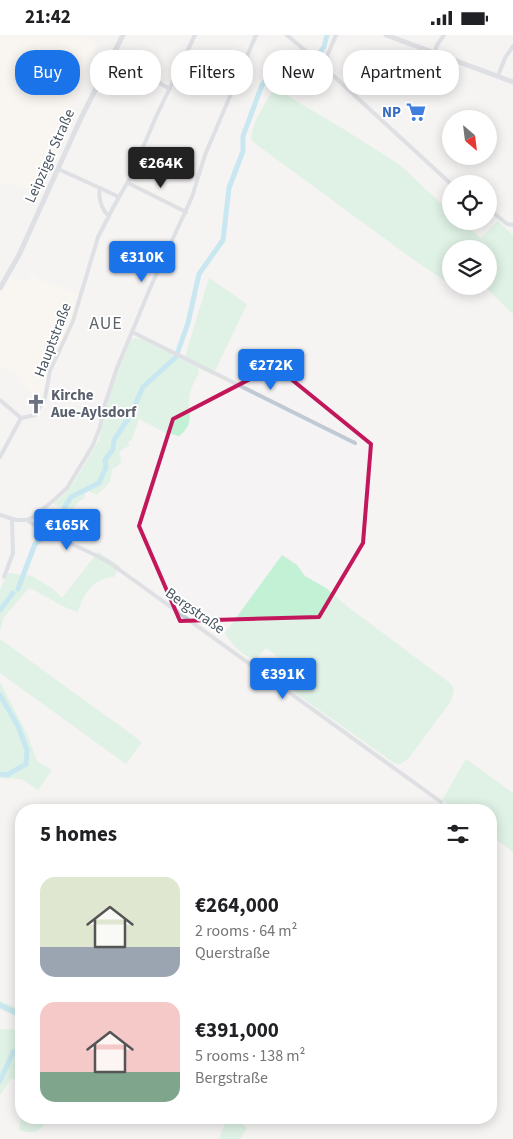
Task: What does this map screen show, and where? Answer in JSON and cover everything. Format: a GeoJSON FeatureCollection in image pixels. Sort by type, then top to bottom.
{"type":"FeatureCollection","features":[{"type":"Feature","properties":{"kind":"street","name":"Leipziger Straße"},"geometry":{"type":"LineString","coordinates":[[115,50],[123,35]]}},
{"type":"Feature","properties":{"kind":"street","name":"Hauptstraße"},"geometry":{"type":"LineString","coordinates":[[21,418],[33,416],[45,398],[50,371],[65,341],[81,298],[97,241],[128,183],[195,35]]}},
{"type":"Feature","properties":{"kind":"street"},"geometry":{"type":"LineString","coordinates":[[0,515],[12,520],[27,520],[63,492],[74,479],[94,445],[107,397],[132,332],[186,211],[196,187],[205,155],[256,35]]}},
{"type":"Feature","properties":{"kind":"street"},"geometry":{"type":"LineString","coordinates":[[287,35],[304,50]]}},
{"type":"Feature","properties":{"kind":"street"},"geometry":{"type":"LineString","coordinates":[[330,50],[336,35]]}},
{"type":"Feature","properties":{"kind":"street"},"geometry":{"type":"LineString","coordinates":[[386,35],[426,50]]}},
{"type":"Feature","properties":{"kind":"street"},"geometry":{"type":"LineString","coordinates":[[435,50],[444,35]]}},
{"type":"Feature","properties":{"kind":"street"},"geometry":{"type":"LineString","coordinates":[[498,77],[505,58],[513,46]]}},
{"type":"Feature","properties":{"kind":"street"},"geometry":{"type":"LineString","coordinates":[[459,62],[513,82]]}},
{"type":"Feature","properties":{"kind":"street"},"geometry":{"type":"LineString","coordinates":[[333,76],[442,177]]}},
{"type":"Feature","properties":{"kind":"street"},"geometry":{"type":"LineString","coordinates":[[161,84],[170,89]]}},
{"type":"Feature","properties":{"kind":"street","name":"Leipziger Straße"},"geometry":{"type":"LineString","coordinates":[[0,288],[19,255],[92,95]]}},
{"type":"Feature","properties":{"kind":"street"},"geometry":{"type":"LineString","coordinates":[[58,169],[119,197]]}},
{"type":"Feature","properties":{"kind":"street"},"geometry":{"type":"LineString","coordinates":[[128,183],[186,211]]}},
{"type":"Feature","properties":{"kind":"street"},"geometry":{"type":"LineString","coordinates":[[100,188],[99,193],[103,210],[109,216]]}},
{"type":"Feature","properties":{"kind":"street"},"geometry":{"type":"LineString","coordinates":[[497,215],[513,225]]}},
{"type":"Feature","properties":{"kind":"street"},"geometry":{"type":"LineString","coordinates":[[132,332],[355,443]]}},
{"type":"Feature","properties":{"kind":"street"},"geometry":{"type":"LineString","coordinates":[[0,400],[21,418],[0,457]]}},
{"type":"Feature","properties":{"kind":"street"},"geometry":{"type":"LineString","coordinates":[[4,577],[14,553],[12,520]]}},
{"type":"Feature","properties":{"kind":"street","name":"Bergstraße"},"geometry":{"type":"LineString","coordinates":[[27,520],[50,535],[79,545],[110,563],[441,802]]}},
{"type":"Feature","properties":{"kind":"highlighted area"},"geometry":{"type":"Polygon","coordinates":[[[275,366],[371,444],[363,543],[319,617],[180,621],[139,526],[173,419],[275,366]]]}},
{"type":"Feature","properties":{"kind":"shaded area"},"geometry":{"type":"Polygon","coordinates":[[[0,35],[82,35],[98,43],[94,50],[90,50],[90,59],[80,78],[80,50],[15,50],[15,95],[75,95],[53,139],[62,146],[41,192],[3,182],[0,187],[0,35]]]}},
{"type":"Feature","properties":{"kind":"shaded area"},"geometry":{"type":"Polygon","coordinates":[[[31,275],[54,287],[56,285],[84,296],[74,325],[50,379],[47,392],[30,392],[19,383],[22,380],[18,376],[0,367],[0,295],[11,276],[26,283],[31,275]]]}},
{"type":"Feature","properties":{"kind":"green space"},"geometry":{"type":"Polygon","coordinates":[[[270,95],[286,95],[400,165],[442,205],[442,230],[471,230],[481,238],[489,230],[497,230],[498,221],[513,235],[513,314],[493,295],[497,295],[497,240],[442,240],[442,279],[253,142],[251,139],[252,133],[259,113],[270,95]]]}},
{"type":"Feature","properties":{"kind":"green space"},"geometry":{"type":"Polygon","coordinates":[[[209,278],[247,304],[213,375],[198,368],[199,373],[189,396],[190,419],[187,428],[179,436],[166,433],[139,419],[132,439],[128,442],[129,446],[121,450],[119,454],[120,463],[112,469],[110,482],[97,495],[86,490],[84,499],[79,501],[72,510],[55,505],[54,503],[64,495],[74,482],[99,440],[110,393],[130,341],[135,338],[144,340],[184,360],[209,278]]]}},
{"type":"Feature","properties":{"kind":"green space"},"geometry":{"type":"Polygon","coordinates":[[[98,552],[120,566],[114,577],[100,580],[90,588],[78,612],[29,588],[4,617],[0,630],[0,590],[7,573],[32,576],[53,589],[62,598],[98,552]]]}},
{"type":"Feature","properties":{"kind":"green space"},"geometry":{"type":"Polygon","coordinates":[[[282,555],[297,565],[305,576],[326,588],[348,607],[451,684],[454,690],[451,701],[408,759],[400,764],[394,763],[294,692],[290,685],[295,670],[266,648],[257,658],[252,658],[235,646],[225,633],[282,555]]]}},
{"type":"Feature","properties":{"kind":"green space"},"geometry":{"type":"Polygon","coordinates":[[[0,639],[142,742],[126,764],[0,673],[0,639]]]}},
{"type":"Feature","properties":{"kind":"green space"},"geometry":{"type":"Polygon","coordinates":[[[0,682],[27,734],[37,761],[52,770],[38,790],[22,779],[0,778],[0,682]]]}},
{"type":"Feature","properties":{"kind":"green space"},"geometry":{"type":"Polygon","coordinates":[[[466,759],[513,793],[513,852],[497,840],[497,804],[448,804],[442,800],[466,759]]]}},
{"type":"Feature","properties":{"kind":"green space"},"geometry":{"type":"Polygon","coordinates":[[[0,1001],[15,1007],[15,1016],[0,1009],[0,1001]]]}},
{"type":"Feature","properties":{"kind":"green space"},"geometry":{"type":"Polygon","coordinates":[[[0,1029],[15,1030],[15,1079],[11,1079],[0,1095],[0,1029]]]}},
{"type":"Feature","properties":{"kind":"green space"},"geometry":{"type":"Polygon","coordinates":[[[20,1124],[44,1124],[34,1132],[19,1130],[20,1124]]]}},
{"type":"Feature","properties":{"kind":"green space"},"geometry":{"type":"Polygon","coordinates":[[[225,1124],[242,1124],[247,1128],[240,1139],[219,1139],[225,1124]]]}},
{"type":"Feature","properties":{"kind":"waterway"},"geometry":{"type":"LineString","coordinates":[[18,589],[35,544],[50,531],[71,497],[99,483],[106,467],[105,460],[113,449],[114,440],[130,416],[143,387],[176,357],[188,323],[199,274],[223,240],[229,188],[243,151],[243,136],[262,85],[277,69],[307,66],[312,63],[324,47],[327,35]]}},
{"type":"Feature","properties":{"kind":"waterway"},"geometry":{"type":"LineString","coordinates":[[0,610],[13,593]]}},
{"type":"Feature","properties":{"kind":"waterway"},"geometry":{"type":"LineString","coordinates":[[0,695],[18,726],[27,750],[26,764],[7,775],[0,774]]}},
{"type":"Feature","properties":{"kind":"waterway"},"geometry":{"type":"LineString","coordinates":[[0,1005],[15,1012]]}},
{"type":"Feature","properties":{"kind":"waterway"},"geometry":{"type":"LineString","coordinates":[[0,1081],[13,1052],[15,1052]]}},
{"type":"Feature","properties":{"kind":"place","name":"NP"},"geometry":{"type":"Point","coordinates":[416,112]}},
{"type":"Feature","properties":{"kind":"place","name":"Kirche Aue-Aylsdorf"},"geometry":{"type":"Point","coordinates":[36,404]}},
{"type":"Feature","properties":{"kind":"district","name":"AUE"},"geometry":{"type":"Point","coordinates":[106,323]}}]}
